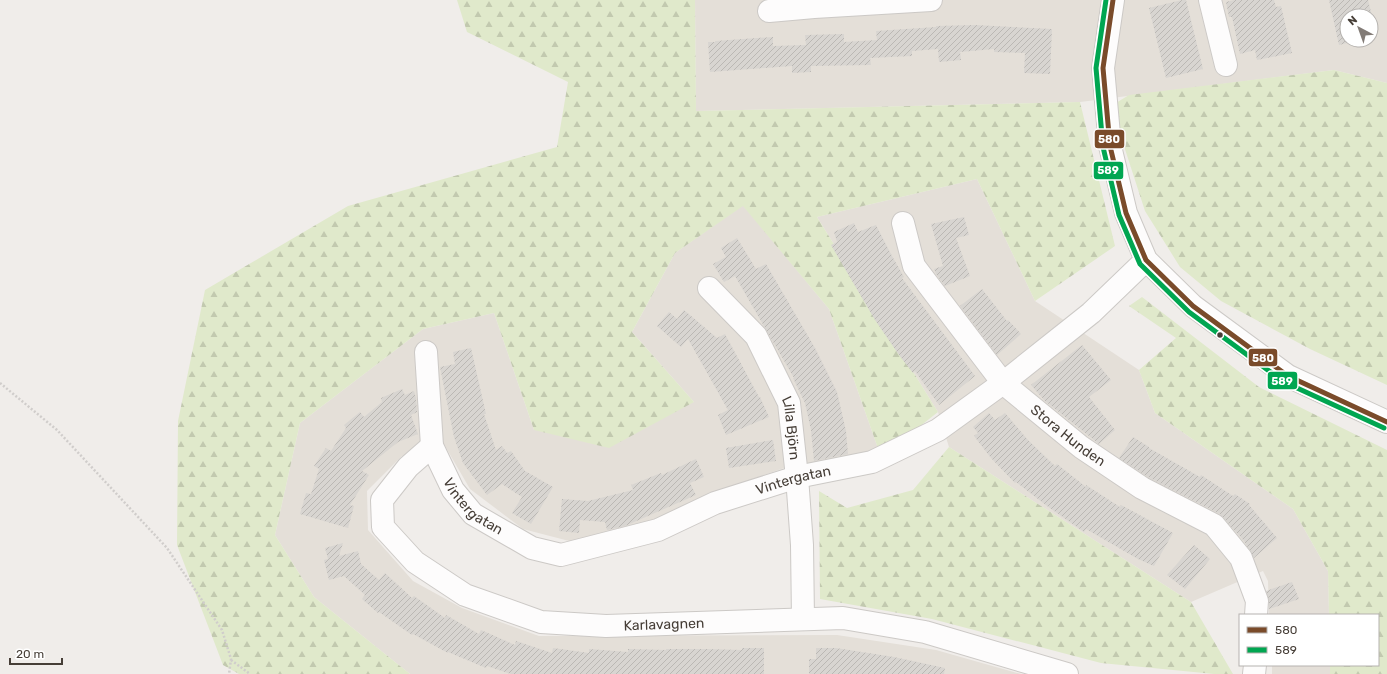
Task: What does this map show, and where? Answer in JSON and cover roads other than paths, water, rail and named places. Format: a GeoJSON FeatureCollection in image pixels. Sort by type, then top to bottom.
{"type":"FeatureCollection","features":[{"type":"Feature","properties":{"kind":"street"},"geometry":{"type":"LineString","coordinates":[[769,11],[814,4],[931,0]]}},
{"type":"Feature","properties":{"kind":"street"},"geometry":{"type":"LineString","coordinates":[[1113,0],[1103,68],[1110,146],[1126,212],[1146,260],[1193,306],[1288,376],[1387,422]]}},
{"type":"Feature","properties":{"kind":"street"},"geometry":{"type":"LineString","coordinates":[[1210,0],[1226,65]]}},
{"type":"Feature","properties":{"kind":"street","name":"Stora Hunden"},"geometry":{"type":"LineString","coordinates":[[903,223],[914,266],[1002,383],[1081,447],[1142,488],[1214,524],[1241,558],[1257,601],[1256,614]]}},
{"type":"Feature","properties":{"kind":"street","name":"Vintergatan"},"geometry":{"type":"LineString","coordinates":[[432,446],[453,490],[473,514],[532,548],[561,555],[658,530],[715,503],[797,477],[872,462],[938,430],[1002,383],[1091,314],[1146,260]]}},
{"type":"Feature","properties":{"kind":"street","name":"Lilla Björn"},"geometry":{"type":"LineString","coordinates":[[708,288],[756,336],[789,403],[797,477],[802,545],[803,620]]}},
{"type":"Feature","properties":{"kind":"street"},"geometry":{"type":"LineString","coordinates":[[426,352],[432,446]]}},
{"type":"Feature","properties":{"kind":"street","name":"Karlavagnen"},"geometry":{"type":"LineString","coordinates":[[432,446],[408,467],[382,500],[383,528],[415,562],[465,595],[541,622],[606,626],[843,618],[925,632],[1067,674]]}}]}
